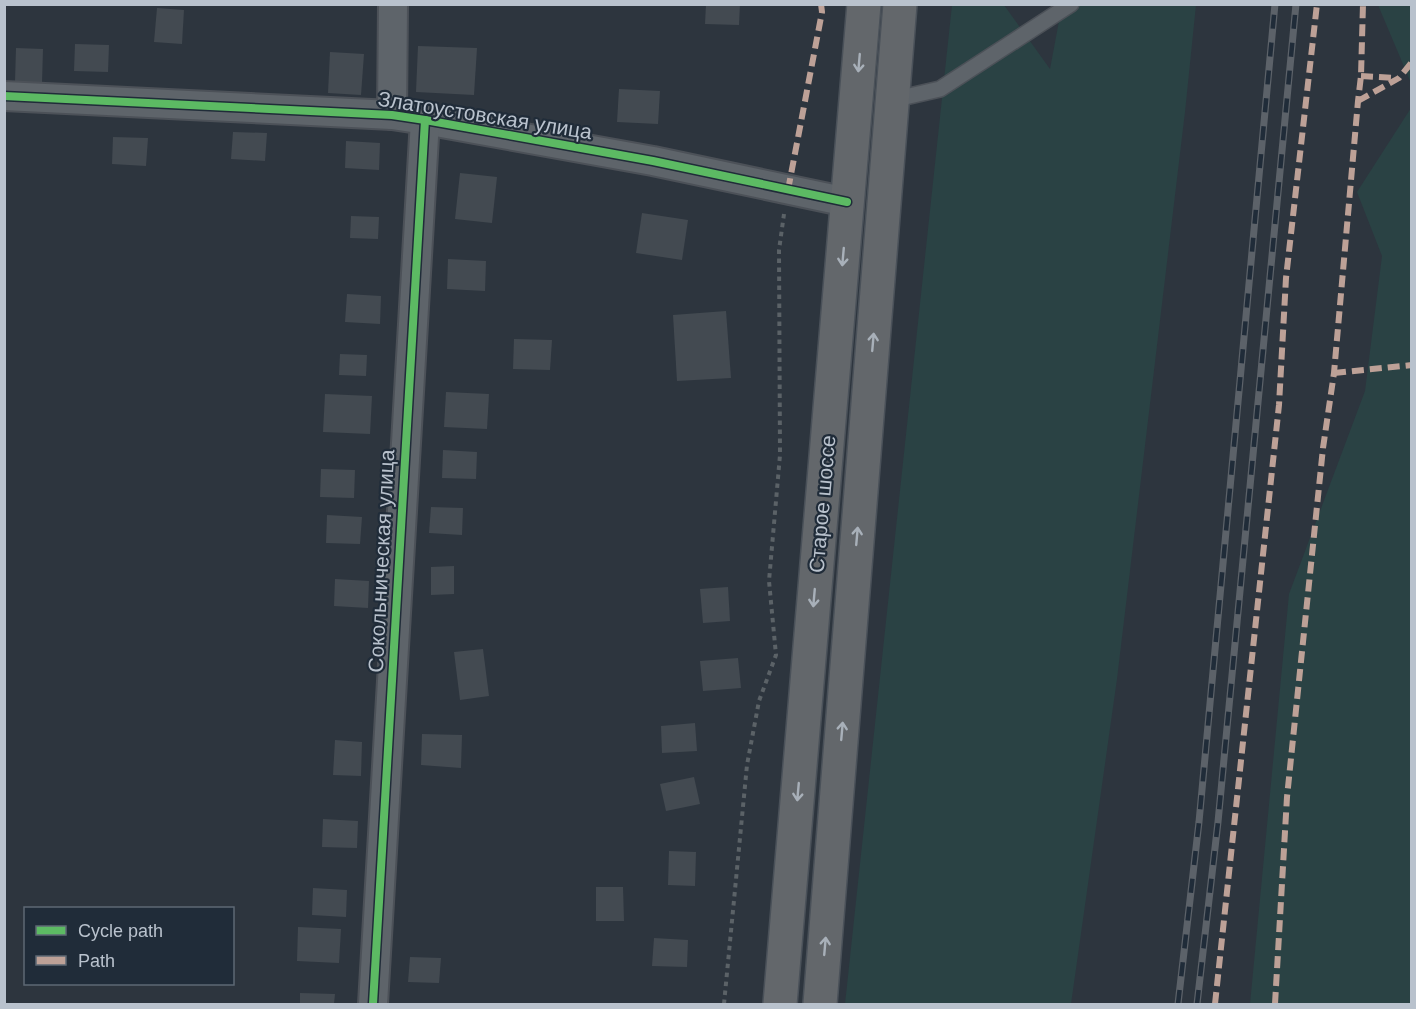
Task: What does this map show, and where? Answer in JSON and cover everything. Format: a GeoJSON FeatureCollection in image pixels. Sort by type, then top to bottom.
{"type":"FeatureCollection","features":[{"type":"Feature","properties":{"kind":"highway","name":"Старое шоссе"},"geometry":{"type":"LineString","coordinates":[[780,1005],[864,4]]}},
{"type":"Feature","properties":{"kind":"highway","name":"Старое шоссе"},"geometry":{"type":"LineString","coordinates":[[820,1005],[900,4]]}},
{"type":"Feature","properties":{"kind":"street"},"geometry":{"type":"LineString","coordinates":[[392,115],[393,4]]}},
{"type":"Feature","properties":{"kind":"street","name":"Златоустовская улица"},"geometry":{"type":"LineString","coordinates":[[4,96],[392,115],[653,161],[847,202]]}},
{"type":"Feature","properties":{"kind":"street","name":"Сокольническая улица"},"geometry":{"type":"LineString","coordinates":[[373,1005],[425,120]]}},
{"type":"Feature","properties":{"kind":"lane"},"geometry":{"type":"LineString","coordinates":[[892,99],[940,89],[1071,4]]}},
{"type":"Feature","properties":{"kind":"path"},"geometry":{"type":"LineString","coordinates":[[724,1005],[747,765],[759,701],[776,655],[769,581],[780,455],[779,250],[788,190]]}},
{"type":"Feature","properties":{"kind":"green space"},"geometry":{"type":"Polygon","coordinates":[[[952,5],[1004,5],[1050,69],[1062,5],[1196,5],[1117,679],[1071,1004],[845,1004],[952,5]]]}},
{"type":"Feature","properties":{"kind":"green space"},"geometry":{"type":"Polygon","coordinates":[[[1378,5],[1411,5],[1411,83],[1378,5]]]}},
{"type":"Feature","properties":{"kind":"green space"},"geometry":{"type":"Polygon","coordinates":[[[1411,108],[1411,1004],[1250,1004],[1289,594],[1365,391],[1382,256],[1357,192],[1411,108]]]}},
{"type":"Feature","properties":{"kind":"building"},"geometry":{"type":"Polygon","coordinates":[[[706,4],[740,4],[739,25],[705,24],[706,4]]]}},
{"type":"Feature","properties":{"kind":"building"},"geometry":{"type":"Polygon","coordinates":[[[157,8],[184,10],[182,44],[154,42],[157,8]]]}},
{"type":"Feature","properties":{"kind":"building"},"geometry":{"type":"Polygon","coordinates":[[[75,44],[109,45],[108,72],[74,71],[75,44]]]}},
{"type":"Feature","properties":{"kind":"building"},"geometry":{"type":"Polygon","coordinates":[[[418,46],[477,48],[474,95],[416,92],[418,46]]]}},
{"type":"Feature","properties":{"kind":"building"},"geometry":{"type":"Polygon","coordinates":[[[16,48],[43,49],[42,83],[15,82],[16,48]]]}},
{"type":"Feature","properties":{"kind":"building"},"geometry":{"type":"Polygon","coordinates":[[[330,52],[364,54],[361,95],[328,93],[330,52]]]}},
{"type":"Feature","properties":{"kind":"building"},"geometry":{"type":"Polygon","coordinates":[[[619,89],[660,91],[658,124],[617,122],[619,89]]]}},
{"type":"Feature","properties":{"kind":"building"},"geometry":{"type":"Polygon","coordinates":[[[233,132],[267,133],[265,161],[231,159],[233,132]]]}},
{"type":"Feature","properties":{"kind":"building"},"geometry":{"type":"Polygon","coordinates":[[[113,137],[148,138],[146,166],[112,164],[113,137]]]}},
{"type":"Feature","properties":{"kind":"building"},"geometry":{"type":"Polygon","coordinates":[[[346,141],[380,143],[379,170],[345,168],[346,141]]]}},
{"type":"Feature","properties":{"kind":"building"},"geometry":{"type":"Polygon","coordinates":[[[460,173],[497,177],[492,223],[455,219],[460,173]]]}},
{"type":"Feature","properties":{"kind":"building"},"geometry":{"type":"Polygon","coordinates":[[[642,213],[688,220],[682,260],[636,253],[642,213]]]}},
{"type":"Feature","properties":{"kind":"building"},"geometry":{"type":"Polygon","coordinates":[[[351,216],[379,217],[378,239],[350,238],[351,216]]]}},
{"type":"Feature","properties":{"kind":"building"},"geometry":{"type":"Polygon","coordinates":[[[448,259],[486,261],[485,291],[447,289],[448,259]]]}},
{"type":"Feature","properties":{"kind":"building"},"geometry":{"type":"Polygon","coordinates":[[[347,294],[381,296],[380,324],[345,322],[347,294]]]}},
{"type":"Feature","properties":{"kind":"building"},"geometry":{"type":"Polygon","coordinates":[[[726,311],[731,378],[677,381],[673,315],[726,311]]]}},
{"type":"Feature","properties":{"kind":"building"},"geometry":{"type":"Polygon","coordinates":[[[514,339],[552,340],[550,370],[513,369],[514,339]]]}},
{"type":"Feature","properties":{"kind":"building"},"geometry":{"type":"Polygon","coordinates":[[[340,354],[367,355],[366,376],[339,375],[340,354]]]}},
{"type":"Feature","properties":{"kind":"building"},"geometry":{"type":"Polygon","coordinates":[[[446,392],[489,394],[487,429],[444,427],[446,392]]]}},
{"type":"Feature","properties":{"kind":"building"},"geometry":{"type":"Polygon","coordinates":[[[325,394],[372,396],[370,434],[323,432],[325,394]]]}},
{"type":"Feature","properties":{"kind":"building"},"geometry":{"type":"Polygon","coordinates":[[[443,450],[477,452],[476,479],[442,478],[443,450]]]}},
{"type":"Feature","properties":{"kind":"building"},"geometry":{"type":"Polygon","coordinates":[[[321,469],[355,470],[354,498],[320,497],[321,469]]]}},
{"type":"Feature","properties":{"kind":"building"},"geometry":{"type":"Polygon","coordinates":[[[431,507],[463,508],[462,535],[429,533],[431,507]]]}},
{"type":"Feature","properties":{"kind":"building"},"geometry":{"type":"Polygon","coordinates":[[[327,515],[362,517],[360,544],[326,543],[327,515]]]}},
{"type":"Feature","properties":{"kind":"building"},"geometry":{"type":"Polygon","coordinates":[[[454,566],[454,594],[431,595],[431,567],[454,566]]]}},
{"type":"Feature","properties":{"kind":"building"},"geometry":{"type":"Polygon","coordinates":[[[335,579],[369,581],[368,608],[334,606],[335,579]]]}},
{"type":"Feature","properties":{"kind":"building"},"geometry":{"type":"Polygon","coordinates":[[[728,587],[730,621],[703,623],[700,589],[728,587]]]}},
{"type":"Feature","properties":{"kind":"building"},"geometry":{"type":"Polygon","coordinates":[[[483,649],[489,696],[460,700],[454,652],[483,649]]]}},
{"type":"Feature","properties":{"kind":"building"},"geometry":{"type":"Polygon","coordinates":[[[738,658],[741,688],[703,691],[700,661],[738,658]]]}},
{"type":"Feature","properties":{"kind":"building"},"geometry":{"type":"Polygon","coordinates":[[[695,723],[697,751],[662,753],[661,726],[695,723]]]}},
{"type":"Feature","properties":{"kind":"building"},"geometry":{"type":"Polygon","coordinates":[[[422,734],[462,735],[461,768],[421,765],[422,734]]]}},
{"type":"Feature","properties":{"kind":"building"},"geometry":{"type":"Polygon","coordinates":[[[335,740],[362,742],[361,776],[333,775],[335,740]]]}},
{"type":"Feature","properties":{"kind":"building"},"geometry":{"type":"Polygon","coordinates":[[[694,777],[700,804],[666,811],[660,784],[694,777]]]}},
{"type":"Feature","properties":{"kind":"building"},"geometry":{"type":"Polygon","coordinates":[[[323,819],[358,821],[357,848],[322,847],[323,819]]]}},
{"type":"Feature","properties":{"kind":"building"},"geometry":{"type":"Polygon","coordinates":[[[669,851],[696,852],[695,886],[668,885],[669,851]]]}},
{"type":"Feature","properties":{"kind":"building"},"geometry":{"type":"Polygon","coordinates":[[[596,887],[623,887],[624,921],[596,921],[596,887]]]}},
{"type":"Feature","properties":{"kind":"building"},"geometry":{"type":"Polygon","coordinates":[[[313,888],[347,890],[346,917],[312,915],[313,888]]]}},
{"type":"Feature","properties":{"kind":"building"},"geometry":{"type":"Polygon","coordinates":[[[298,927],[341,929],[339,963],[297,961],[298,927]]]}},
{"type":"Feature","properties":{"kind":"building"},"geometry":{"type":"Polygon","coordinates":[[[654,938],[688,940],[687,967],[652,966],[654,938]]]}},
{"type":"Feature","properties":{"kind":"building"},"geometry":{"type":"Polygon","coordinates":[[[410,957],[441,958],[439,983],[408,982],[410,957]]]}},
{"type":"Feature","properties":{"kind":"building"},"geometry":{"type":"Polygon","coordinates":[[[300,993],[335,994],[334,1004],[300,1004],[300,993]]]}},
{"type":"Feature","properties":{"kind":"railway"},"geometry":{"type":"LineString","coordinates":[[1178,1004],[1199,822],[1275,4]]}},
{"type":"Feature","properties":{"kind":"railway"},"geometry":{"type":"LineString","coordinates":[[1197,1004],[1218,822],[1296,4]]}},
{"type":"Feature","properties":{"kind":"marked path"},"geometry":{"type":"LineString","coordinates":[[788,190],[822,12],[821,4]]}},
{"type":"Feature","properties":{"kind":"marked path"},"geometry":{"type":"LineString","coordinates":[[1215,1004],[1279,405],[1286,278],[1317,4]]}},
{"type":"Feature","properties":{"kind":"marked path"},"geometry":{"type":"LineString","coordinates":[[1275,1004],[1287,797],[1323,448],[1334,373],[1361,76],[1363,4]]}},
{"type":"Feature","properties":{"kind":"marked path"},"geometry":{"type":"LineString","coordinates":[[1358,101],[1399,78],[1412,62]]}},
{"type":"Feature","properties":{"kind":"marked path"},"geometry":{"type":"LineString","coordinates":[[1361,76],[1397,78]]}},
{"type":"Feature","properties":{"kind":"marked path"},"geometry":{"type":"LineString","coordinates":[[1334,373],[1412,365]]}},
{"type":"Feature","properties":{"kind":"cycle path"},"geometry":{"type":"LineString","coordinates":[[4,96],[392,115],[653,161],[847,202]]}},
{"type":"Feature","properties":{"kind":"cycle path"},"geometry":{"type":"LineString","coordinates":[[373,1004],[425,120]]}}]}
